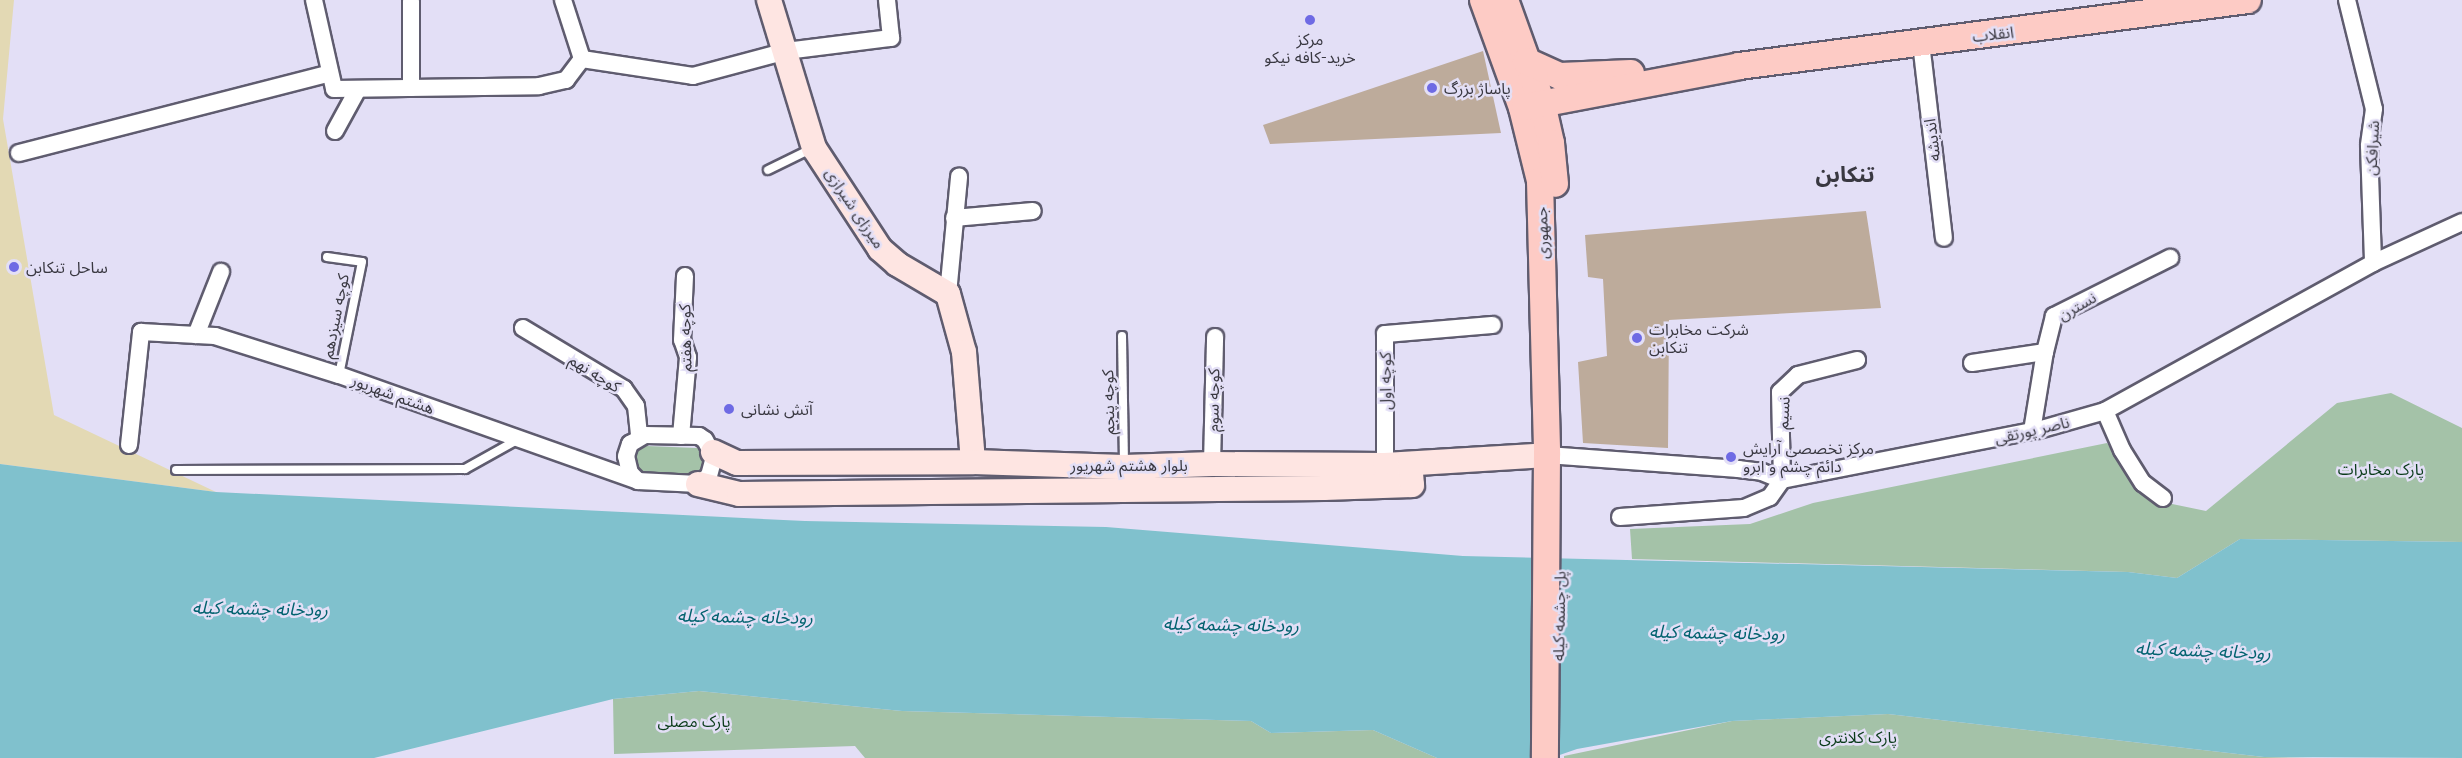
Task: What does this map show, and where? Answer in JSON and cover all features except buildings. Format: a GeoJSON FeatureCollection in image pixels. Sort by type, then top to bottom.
{"type":"FeatureCollection","features":[{"type":"Feature","properties":{"kind":"main road","name":"جمهوری"},"geometry":{"type":"LineString","coordinates":[[1484,0],[1551,143],[1555,186],[1554,464]]}},
{"type":"Feature","properties":{"kind":"main road","name":"جمهوری"},"geometry":{"type":"LineString","coordinates":[[1505,0],[1526,61],[1532,105]]}},
{"type":"Feature","properties":{"kind":"main road","name":"انقلاب"},"geometry":{"type":"LineString","coordinates":[[1532,105],[1739,66],[1921,43],[2157,6],[2248,0]]}},
{"type":"Feature","properties":{"kind":"main road","name":"انقلاب"},"geometry":{"type":"LineString","coordinates":[[1526,61],[1560,76],[1739,66]]}},
{"type":"Feature","properties":{"kind":"main road","name":"پل چشمه کیله"},"geometry":{"type":"LineString","coordinates":[[1545,758],[1554,464]]}},
{"type":"Feature","properties":{"kind":"main road","name":"پل چشمه کیله"},"geometry":{"type":"LineString","coordinates":[[1554,464],[1557,758]]}},
{"type":"Feature","properties":{"kind":"street"},"geometry":{"type":"LineString","coordinates":[[314,0],[334,89],[539,86],[566,80],[582,59]]}},
{"type":"Feature","properties":{"kind":"street"},"geometry":{"type":"LineString","coordinates":[[563,0],[582,59]]}},
{"type":"Feature","properties":{"kind":"street","name":"میرزای شیرازی"},"geometry":{"type":"LineString","coordinates":[[769,0],[814,148],[879,249],[897,264],[948,294]]}},
{"type":"Feature","properties":{"kind":"street"},"geometry":{"type":"LineString","coordinates":[[582,59],[693,76],[786,51],[891,38],[887,0]]}},
{"type":"Feature","properties":{"kind":"street","name":"شیرافکن"},"geometry":{"type":"LineString","coordinates":[[2347,0],[2374,109],[2369,146],[2373,263]]}},
{"type":"Feature","properties":{"kind":"street"},"geometry":{"type":"LineString","coordinates":[[411,1],[411,88]]}},
{"type":"Feature","properties":{"kind":"street","name":"اندیشه"},"geometry":{"type":"LineString","coordinates":[[1921,43],[1944,238]]}},
{"type":"Feature","properties":{"kind":"street"},"geometry":{"type":"LineString","coordinates":[[19,153],[330,73]]}},
{"type":"Feature","properties":{"kind":"street"},"geometry":{"type":"LineString","coordinates":[[335,131],[358,89]]}},
{"type":"Feature","properties":{"kind":"street"},"geometry":{"type":"LineString","coordinates":[[959,177],[948,294],[964,352],[973,462]]}},
{"type":"Feature","properties":{"kind":"street"},"geometry":{"type":"LineString","coordinates":[[954,218],[1033,211]]}},
{"type":"Feature","properties":{"kind":"street","name":"ناصر پورتقی"},"geometry":{"type":"LineString","coordinates":[[1554,464],[1738,469],[1762,472],[1782,480],[2032,431],[2105,411],[2373,263],[2462,222]]}},
{"type":"Feature","properties":{"kind":"street","name":"نسترن"},"geometry":{"type":"LineString","coordinates":[[2032,431],[2045,352],[2054,316],[2170,258]]}},
{"type":"Feature","properties":{"kind":"street"},"geometry":{"type":"LineString","coordinates":[[196,335],[221,272]]}},
{"type":"Feature","properties":{"kind":"street","name":"کوچه هفتم"},"geometry":{"type":"LineString","coordinates":[[681,436],[688,357],[682,340],[685,276]]}},
{"type":"Feature","properties":{"kind":"street","name":"کوچه اول"},"geometry":{"type":"LineString","coordinates":[[1386,465],[1384,334],[1493,325]]}},
{"type":"Feature","properties":{"kind":"street","name":"کوچه نهم"},"geometry":{"type":"LineString","coordinates":[[523,328],[624,389],[636,406],[639,437]]}},
{"type":"Feature","properties":{"kind":"street","name":"هشتم شهریور"},"geometry":{"type":"LineString","coordinates":[[129,445],[141,332],[215,336],[339,375],[638,481],[698,484]]}},
{"type":"Feature","properties":{"kind":"street","name":"کوچه سوم"},"geometry":{"type":"LineString","coordinates":[[1212,464],[1215,337]]}},
{"type":"Feature","properties":{"kind":"street"},"geometry":{"type":"LineString","coordinates":[[1972,363],[2045,352]]}},
{"type":"Feature","properties":{"kind":"street","name":"نسیم"},"geometry":{"type":"LineString","coordinates":[[1782,480],[1780,392],[1798,375],[1857,360]]}},
{"type":"Feature","properties":{"kind":"street"},"geometry":{"type":"LineString","coordinates":[[2105,411],[2122,450],[2143,483],[2163,498]]}},
{"type":"Feature","properties":{"kind":"street"},"geometry":{"type":"LineString","coordinates":[[638,481],[630,472],[626,461],[627,450],[639,437],[699,436],[710,445],[713,452],[712,470],[698,484]]}},
{"type":"Feature","properties":{"kind":"street","name":"بلوار هشتم شهریور"},"geometry":{"type":"LineString","coordinates":[[713,452],[737,462],[973,462],[1124,467],[1212,464],[1386,465],[1411,474]]}},
{"type":"Feature","properties":{"kind":"street","name":"بلوار هشتم شهریور"},"geometry":{"type":"LineString","coordinates":[[698,484],[739,494],[1411,474],[1554,464]]}},
{"type":"Feature","properties":{"kind":"street"},"geometry":{"type":"LineString","coordinates":[[1620,517],[1744,508],[1770,497],[1782,480]]}},
{"type":"Feature","properties":{"kind":"lane"},"geometry":{"type":"LineString","coordinates":[[768,170],[814,148]]}},
{"type":"Feature","properties":{"kind":"lane","name":"کوچه سیزدهم"},"geometry":{"type":"LineString","coordinates":[[327,257],[362,262],[339,375]]}},
{"type":"Feature","properties":{"kind":"lane","name":"کوچه پنجم"},"geometry":{"type":"LineString","coordinates":[[1122,336],[1124,467]]}},
{"type":"Feature","properties":{"kind":"lane"},"geometry":{"type":"LineString","coordinates":[[176,470],[465,469],[518,439]]}},
{"type":"Feature","properties":{"kind":"green space","name":"پارک مخابرات"},"geometry":{"type":"Polygon","coordinates":[[[2391,393],[2462,428],[2462,542],[2240,539],[2177,578],[2128,572],[1632,559],[1630,529],[1750,524],[1813,503],[2107,443],[2148,499],[2206,511],[2337,403],[2391,393]]]}},
{"type":"Feature","properties":{"kind":"green space"},"geometry":{"type":"Polygon","coordinates":[[[647,446],[697,448],[704,455],[704,466],[698,473],[693,474],[642,473],[634,459],[640,448],[647,446]]]}},
{"type":"Feature","properties":{"kind":"green space","name":"پارک مصلی"},"geometry":{"type":"Polygon","coordinates":[[[699,691],[902,711],[1251,721],[1271,733],[1373,730],[1437,758],[865,758],[855,746],[614,754],[613,699],[699,691]]]}},
{"type":"Feature","properties":{"kind":"green space","name":"پارک کلانتری"},"geometry":{"type":"Polygon","coordinates":[[[1888,714],[2264,757],[2313,758],[1564,758],[1564,756],[1732,721],[1888,714]]]}},
{"type":"Feature","properties":{"kind":"sand","name":"ساحل تنکابن"},"geometry":{"type":"Polygon","coordinates":[[[0,0],[14,0],[3,119],[54,415],[216,492],[0,464],[0,0]]]}},
{"type":"Feature","properties":{"kind":"water","name":"رودخانه چشمه کیله"},"geometry":{"type":"Polygon","coordinates":[[[0,464],[216,492],[805,521],[1106,527],[1463,556],[2128,572],[2177,578],[2240,539],[2462,542],[2462,758],[2264,757],[1888,714],[1732,721],[1577,749],[1551,758],[1437,758],[1373,730],[1271,733],[1251,721],[902,711],[699,691],[613,699],[374,758],[0,758],[0,464]]]}},
{"type":"Feature","properties":{"kind":"place","name":"مرکز خرید-کافه نیکو"},"geometry":{"type":"Point","coordinates":[1310,20]}},
{"type":"Feature","properties":{"kind":"place","name":"پاساژ بزرگ"},"geometry":{"type":"Point","coordinates":[1432,88]}},
{"type":"Feature","properties":{"kind":"place","name":"ساحل تنکابن"},"geometry":{"type":"Point","coordinates":[14,267]}},
{"type":"Feature","properties":{"kind":"place","name":"شرکت مخابرات تنکابن"},"geometry":{"type":"Point","coordinates":[1637,338]}},
{"type":"Feature","properties":{"kind":"place","name":"آتش نشانی"},"geometry":{"type":"Point","coordinates":[729,409]}},
{"type":"Feature","properties":{"kind":"place","name":"مرکز تخصصی آرایش دائم چشم و ابرو"},"geometry":{"type":"Point","coordinates":[1731,457]}},
{"type":"Feature","properties":{"kind":"district","name":"تنکابن"},"geometry":{"type":"Point","coordinates":[1845,175]}}]}
